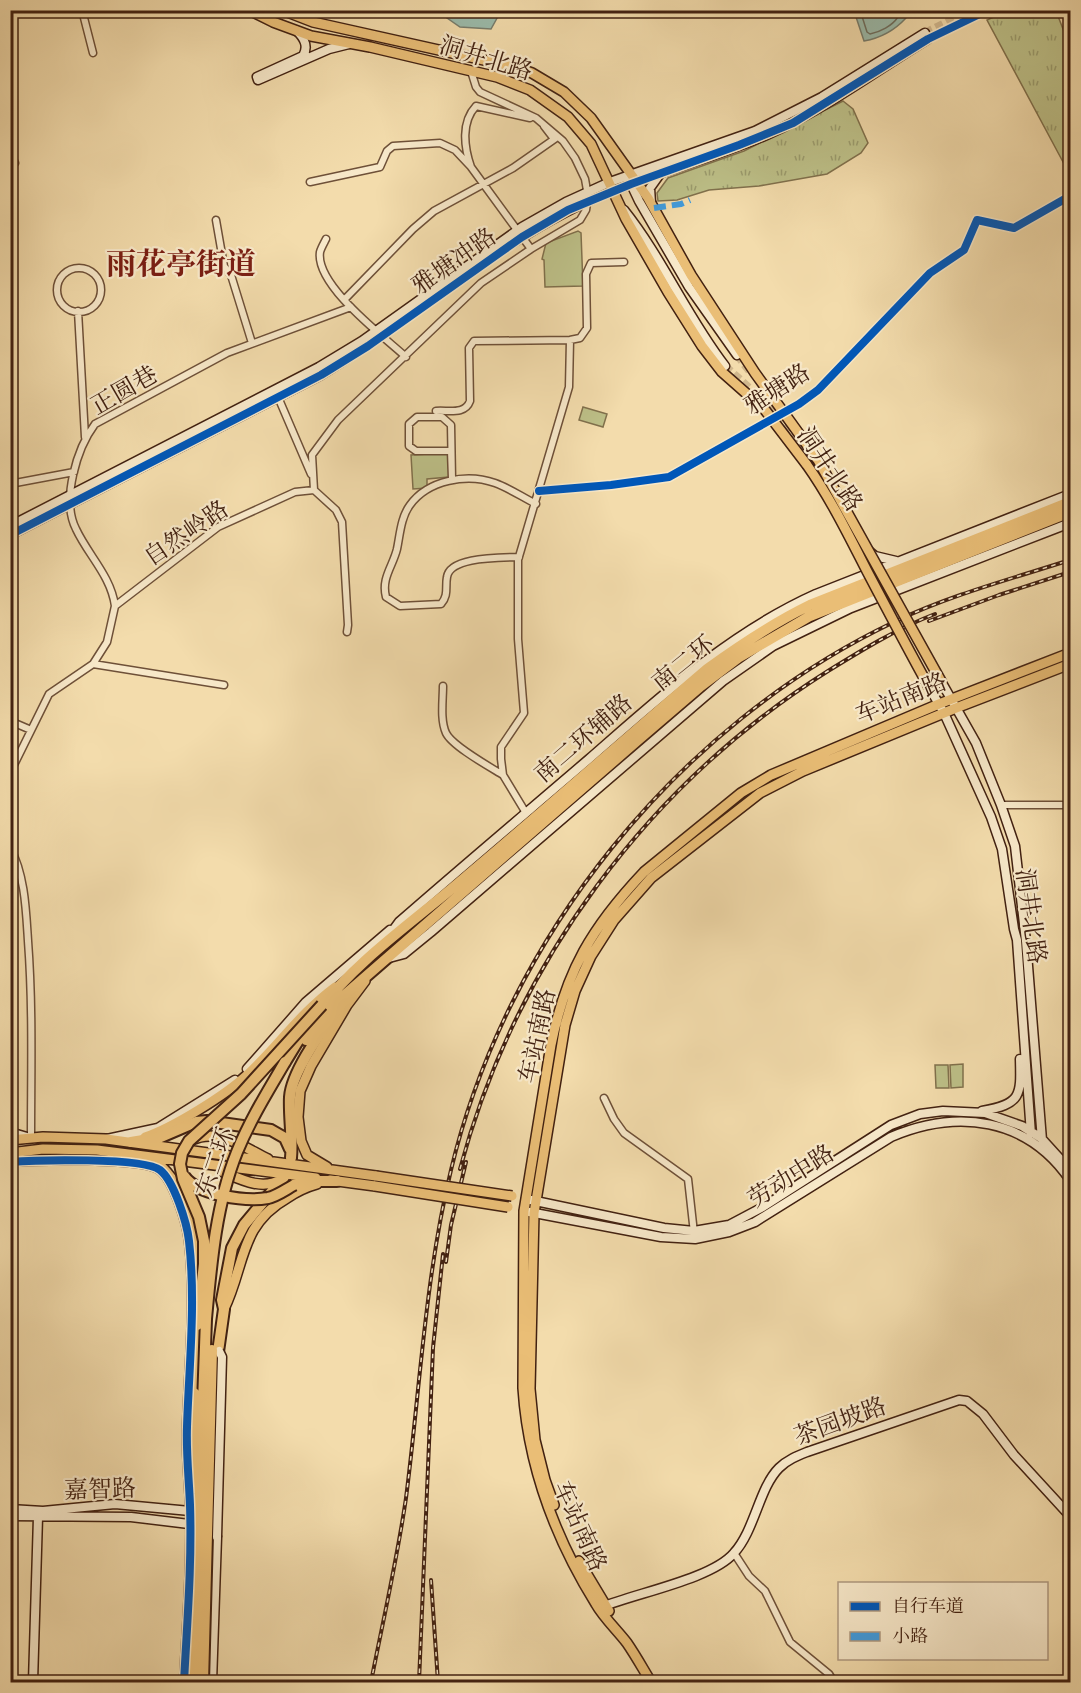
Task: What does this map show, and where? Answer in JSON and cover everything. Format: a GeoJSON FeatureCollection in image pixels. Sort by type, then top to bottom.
{"type":"FeatureCollection","features":[{"type":"Feature","properties":{"kind":"highway","name":"南二环"},"geometry":{"type":"LineString","coordinates":[[379,949],[707,669],[740,644],[810,605],[1071,502]]}},
{"type":"Feature","properties":{"kind":"highway","name":"南二环"},"geometry":{"type":"LineString","coordinates":[[388,958],[638,740],[701,686],[738,658],[810,616],[1071,512]]}},
{"type":"Feature","properties":{"kind":"highway","name":"东二环"},"geometry":{"type":"LineString","coordinates":[[193,1683],[194,1527],[206,1319],[222,1202],[237,1152],[250,1124],[298,1041],[322,1005],[344,980],[379,949]]}},
{"type":"Feature","properties":{"kind":"highway","name":"东二环"},"geometry":{"type":"LineString","coordinates":[[203,1683],[212,1331],[216,1282],[238,1168],[257,1124],[306,1040],[328,1010],[388,958]]}},
{"type":"Feature","properties":{"kind":"highway"},"geometry":{"type":"LineString","coordinates":[[131,1142],[161,1137],[196,1122],[225,1122],[279,1133],[289,1145],[291,1158],[290,1098],[294,1080],[321,1032],[354,987]]}},
{"type":"Feature","properties":{"kind":"highway"},"geometry":{"type":"LineString","coordinates":[[194,1527],[192,1461],[197,1325],[204,1264],[204,1241],[199,1217],[181,1170],[182,1153],[189,1141],[241,1094],[322,1005]]}},
{"type":"Feature","properties":{"kind":"highway"},"geometry":{"type":"LineString","coordinates":[[181,1170],[192,1185],[219,1194],[266,1198],[276,1196],[294,1185],[335,1175]]}},
{"type":"Feature","properties":{"kind":"highway"},"geometry":{"type":"LineString","coordinates":[[212,1380],[219,1351],[224,1309],[222,1300],[232,1248],[244,1226],[284,1178]]}},
{"type":"Feature","properties":{"kind":"main road","name":"洞井北路"},"geometry":{"type":"LineString","coordinates":[[249,10],[311,36],[356,44],[496,77],[530,90],[581,130],[591,144],[620,205],[668,292],[702,346],[722,372],[765,410],[820,483],[852,537],[901,638],[929,687]]}},
{"type":"Feature","properties":{"kind":"main road","name":"洞井北路"},"geometry":{"type":"LineString","coordinates":[[282,10],[314,22],[497,62],[532,74],[564,92],[580,106],[620,158],[632,180],[652,206],[703,295],[818,460],[942,683]]}},
{"type":"Feature","properties":{"kind":"main road","name":"车站南路"},"geometry":{"type":"LineString","coordinates":[[531,1200],[543,1163],[565,1025],[575,991],[591,956],[614,920],[651,878],[760,793],[803,771],[944,713],[953,704],[1071,653]]}},
{"type":"Feature","properties":{"kind":"main road","name":"车站南路"},"geometry":{"type":"LineString","coordinates":[[651,1683],[602,1607],[577,1557],[552,1500],[535,1440],[530,1389],[529,1212],[532,1161],[556,1022],[568,983],[583,950],[609,910],[644,872],[755,783],[795,763],[939,704],[953,704],[1071,664]]}},
{"type":"Feature","properties":{"kind":"main road"},"geometry":{"type":"LineString","coordinates":[[335,1175],[307,1155],[299,1134],[298,1103],[302,1082],[347,1005],[375,969]]}},
{"type":"Feature","properties":{"kind":"main road"},"geometry":{"type":"LineString","coordinates":[[131,1142],[160,1131],[233,1087],[308,1009],[344,980]]}},
{"type":"Feature","properties":{"kind":"main road"},"geometry":{"type":"LineString","coordinates":[[189,1141],[203,1136],[217,1136],[277,1163]]}},
{"type":"Feature","properties":{"kind":"main road"},"geometry":{"type":"LineString","coordinates":[[10,1140],[106,1139],[277,1163],[376,1181]]}},
{"type":"Feature","properties":{"kind":"main road"},"geometry":{"type":"LineString","coordinates":[[10,1153],[69,1148],[124,1152],[195,1163],[335,1175]]}},
{"type":"Feature","properties":{"kind":"main road"},"geometry":{"type":"LineString","coordinates":[[124,1152],[155,1161],[170,1176],[180,1194],[193,1228],[196,1246],[197,1325]]}},
{"type":"Feature","properties":{"kind":"main road"},"geometry":{"type":"LineString","coordinates":[[195,1163],[251,1183],[265,1185],[284,1178]]}},
{"type":"Feature","properties":{"kind":"main road"},"geometry":{"type":"LineString","coordinates":[[224,1309],[255,1226],[281,1201],[335,1175]]}},
{"type":"Feature","properties":{"kind":"main road","name":"劳动中路"},"geometry":{"type":"LineString","coordinates":[[376,1181],[531,1200]]}},
{"type":"Feature","properties":{"kind":"main road","name":"劳动中路"},"geometry":{"type":"LineString","coordinates":[[376,1181],[529,1212]]}},
{"type":"Feature","properties":{"kind":"main road","name":"车站南路"},"geometry":{"type":"LineString","coordinates":[[602,1607],[644,1658],[657,1683]]}},
{"type":"Feature","properties":{"kind":"street"},"geometry":{"type":"LineString","coordinates":[[82,10],[93,53]]}},
{"type":"Feature","properties":{"kind":"street"},"geometry":{"type":"LineString","coordinates":[[297,31],[305,42],[306,49],[303,56],[257,77],[258,80],[329,49],[356,44]]}},
{"type":"Feature","properties":{"kind":"street","name":"雅塘冲路"},"geometry":{"type":"LineString","coordinates":[[10,526],[71,499],[330,370],[566,202],[588,192],[632,180],[755,131],[789,115],[926,36]]}},
{"type":"Feature","properties":{"kind":"street"},"geometry":{"type":"LineString","coordinates":[[346,632],[348,625],[342,522],[336,510],[314,490],[312,455],[338,420],[481,283],[531,249],[580,220],[586,210],[588,192],[585,178],[575,158],[536,118],[480,92],[471,71]]}},
{"type":"Feature","properties":{"kind":"street"},"geometry":{"type":"LineString","coordinates":[[471,167],[465,150],[466,129],[469,114],[476,106],[534,119],[556,137]]}},
{"type":"Feature","properties":{"kind":"street"},"geometry":{"type":"LineString","coordinates":[[344,300],[413,229],[434,211],[513,168],[556,137]]}},
{"type":"Feature","properties":{"kind":"street"},"geometry":{"type":"LineString","coordinates":[[310,182],[380,168],[387,151],[393,146],[440,143],[455,150],[471,167],[531,249]]}},
{"type":"Feature","properties":{"kind":"street"},"geometry":{"type":"LineString","coordinates":[[10,153],[15,163]]}},
{"type":"Feature","properties":{"kind":"street"},"geometry":{"type":"LineString","coordinates":[[620,158],[636,167],[658,170],[650,188],[652,206]]}},
{"type":"Feature","properties":{"kind":"street"},"geometry":{"type":"LineString","coordinates":[[632,180],[639,201],[689,287],[737,355]]}},
{"type":"Feature","properties":{"kind":"street","name":"雅塘冲路"},"geometry":{"type":"LineString","coordinates":[[520,234],[587,202],[612,187]]}},
{"type":"Feature","properties":{"kind":"street","name":"雅塘路"},"geometry":{"type":"LineString","coordinates":[[540,491],[669,477],[799,404],[818,390],[930,273],[964,250],[977,220],[1014,228],[1071,196]]}},
{"type":"Feature","properties":{"kind":"street"},"geometry":{"type":"LineString","coordinates":[[620,205],[640,230],[689,313],[725,366]]}},
{"type":"Feature","properties":{"kind":"street"},"geometry":{"type":"LineString","coordinates":[[216,220],[224,266],[231,275],[252,343]]}},
{"type":"Feature","properties":{"kind":"street"},"geometry":{"type":"LineString","coordinates":[[326,239],[320,252],[327,280],[351,308],[406,357]]}},
{"type":"Feature","properties":{"kind":"street"},"geometry":{"type":"LineString","coordinates":[[436,411],[464,410],[468,407],[470,401],[469,348],[474,341],[579,338],[586,328],[586,274],[591,262],[624,262]]}},
{"type":"Feature","properties":{"kind":"street"},"geometry":{"type":"LineString","coordinates":[[83,268],[95,273],[101,284],[101,297],[94,307],[82,312],[78,311],[69,310],[60,301],[57,289],[61,277],[71,269],[83,268]]}},
{"type":"Feature","properties":{"kind":"street","name":"正圆巷"},"geometry":{"type":"LineString","coordinates":[[115,606],[113,590],[74,527],[71,499],[74,472],[85,438],[95,424],[227,353],[351,308]]}},
{"type":"Feature","properties":{"kind":"street"},"geometry":{"type":"LineString","coordinates":[[78,311],[85,438]]}},
{"type":"Feature","properties":{"kind":"street","name":"雅塘冲路"},"geometry":{"type":"LineString","coordinates":[[10,535],[71,499],[380,333]]}},
{"type":"Feature","properties":{"kind":"street"},"geometry":{"type":"LineString","coordinates":[[503,775],[501,747],[524,714],[518,639],[519,557],[569,387],[570,340]]}},
{"type":"Feature","properties":{"kind":"street"},"geometry":{"type":"LineString","coordinates":[[278,397],[312,476]]}},
{"type":"Feature","properties":{"kind":"street"},"geometry":{"type":"LineString","coordinates":[[451,450],[416,451],[409,446],[409,424],[417,417],[442,417],[451,425],[452,479]]}},
{"type":"Feature","properties":{"kind":"street"},"geometry":{"type":"LineString","coordinates":[[10,484],[74,472]]}},
{"type":"Feature","properties":{"kind":"street"},"geometry":{"type":"LineString","coordinates":[[519,557],[463,562],[451,567],[447,576],[447,594],[441,604],[400,606],[386,597],[385,579],[396,552],[402,524],[410,506],[423,492],[436,484],[452,479],[493,482],[536,504]]}},
{"type":"Feature","properties":{"kind":"street","name":"自然岭路"},"geometry":{"type":"LineString","coordinates":[[115,606],[218,527],[295,492],[314,490]]}},
{"type":"Feature","properties":{"kind":"street","name":"南二环辅路"},"geometry":{"type":"LineString","coordinates":[[379,949],[399,922],[698,666],[761,621],[794,604],[896,561],[1071,494]]}},
{"type":"Feature","properties":{"kind":"street"},"geometry":{"type":"LineString","coordinates":[[850,580],[856,575],[861,563],[832,495],[870,553],[883,559],[896,561]]}},
{"type":"Feature","properties":{"kind":"street","name":"南二环辅路"},"geometry":{"type":"LineString","coordinates":[[388,958],[404,954],[723,681],[773,646],[851,608],[1071,523]]}},
{"type":"Feature","properties":{"kind":"street"},"geometry":{"type":"LineString","coordinates":[[10,773],[49,694],[93,664],[107,642],[115,606]]}},
{"type":"Feature","properties":{"kind":"street"},"geometry":{"type":"LineString","coordinates":[[93,664],[224,685]]}},
{"type":"Feature","properties":{"kind":"street","name":"洞井北路"},"geometry":{"type":"LineString","coordinates":[[942,683],[976,743],[1015,846],[1024,914],[1042,1149]]}},
{"type":"Feature","properties":{"kind":"street"},"geometry":{"type":"LineString","coordinates":[[443,686],[446,734],[473,756],[503,775],[526,813]]}},
{"type":"Feature","properties":{"kind":"street","name":"洞井北路"},"geometry":{"type":"LineString","coordinates":[[929,687],[944,713],[991,817],[1002,849],[1017,940],[1032,1141]]}},
{"type":"Feature","properties":{"kind":"street"},"geometry":{"type":"LineString","coordinates":[[10,724],[17,724],[31,730]]}},
{"type":"Feature","properties":{"kind":"street"},"geometry":{"type":"LineString","coordinates":[[1001,805],[1071,805]]}},
{"type":"Feature","properties":{"kind":"street"},"geometry":{"type":"LineString","coordinates":[[10,847],[15,855],[25,898],[32,994],[31,1138],[10,1132]]}},
{"type":"Feature","properties":{"kind":"street"},"geometry":{"type":"LineString","coordinates":[[106,1139],[158,1128],[233,1082],[253,1063],[306,1002],[399,922]]}},
{"type":"Feature","properties":{"kind":"street"},"geometry":{"type":"LineString","coordinates":[[974,1112],[1006,1105],[1017,1096],[1021,1085],[1020,1058],[1024,1047]]}},
{"type":"Feature","properties":{"kind":"street"},"geometry":{"type":"LineString","coordinates":[[604,1098],[624,1133],[688,1179],[695,1235]]}},
{"type":"Feature","properties":{"kind":"street","name":"劳动中路"},"geometry":{"type":"LineString","coordinates":[[531,1200],[695,1235],[729,1225],[749,1215],[891,1125],[933,1112],[974,1112],[998,1117],[1031,1131],[1041,1138],[1071,1170]]}},
{"type":"Feature","properties":{"kind":"street","name":"劳动中路"},"geometry":{"type":"LineString","coordinates":[[529,1212],[661,1237],[729,1232],[755,1222],[880,1143],[915,1128],[944,1122],[972,1121],[1022,1135],[1042,1149],[1071,1180]]}},
{"type":"Feature","properties":{"kind":"street"},"geometry":{"type":"LineString","coordinates":[[124,1152],[159,1169],[170,1184],[186,1224],[189,1241],[190,1343],[187,1427],[190,1511],[194,1527],[184,1683]]}},
{"type":"Feature","properties":{"kind":"street"},"geometry":{"type":"LineString","coordinates":[[10,1162],[82,1160],[135,1163],[159,1169]]}},
{"type":"Feature","properties":{"kind":"street"},"geometry":{"type":"LineString","coordinates":[[213,1683],[222,1357],[219,1351]]}},
{"type":"Feature","properties":{"kind":"street","name":"茶园坡路"},"geometry":{"type":"LineString","coordinates":[[602,1607],[714,1569],[734,1553],[747,1533],[773,1475],[791,1459],[959,1400],[967,1401],[983,1414],[1014,1455],[1071,1515]]}},
{"type":"Feature","properties":{"kind":"street","name":"嘉智路"},"geometry":{"type":"LineString","coordinates":[[10,1509],[43,1511],[115,1504],[190,1511]]}},
{"type":"Feature","properties":{"kind":"street","name":"嘉智路"},"geometry":{"type":"LineString","coordinates":[[10,1516],[132,1517],[194,1527]]}},
{"type":"Feature","properties":{"kind":"street"},"geometry":{"type":"LineString","coordinates":[[33,1683],[38,1517]]}},
{"type":"Feature","properties":{"kind":"street"},"geometry":{"type":"LineString","coordinates":[[734,1553],[749,1576],[765,1591],[790,1642],[829,1674],[834,1683]]}},
{"type":"Feature","properties":{"kind":"green space"},"geometry":{"type":"Polygon","coordinates":[[[1009,10],[1056,11],[1070,47],[1070,175],[987,20],[1009,10]]]}},
{"type":"Feature","properties":{"kind":"green space"},"geometry":{"type":"Polygon","coordinates":[[[843,101],[853,109],[868,143],[861,153],[827,174],[759,186],[709,190],[677,200],[658,201],[657,193],[668,178],[744,151],[843,101]]]}},
{"type":"Feature","properties":{"kind":"green space"},"geometry":{"type":"Polygon","coordinates":[[[578,231],[581,233],[583,286],[545,287],[544,260],[542,259],[546,243],[578,231]]]}},
{"type":"Feature","properties":{"kind":"green space"},"geometry":{"type":"Polygon","coordinates":[[[583,407],[607,414],[603,427],[579,420],[583,407]]]}},
{"type":"Feature","properties":{"kind":"green space"},"geometry":{"type":"Polygon","coordinates":[[[448,453],[449,477],[427,479],[427,488],[413,489],[411,455],[448,453]]]}},
{"type":"Feature","properties":{"kind":"green space"},"geometry":{"type":"Polygon","coordinates":[[[963,1064],[963,1087],[951,1088],[950,1065],[963,1064]]]}},
{"type":"Feature","properties":{"kind":"green space"},"geometry":{"type":"Polygon","coordinates":[[[935,1065],[948,1065],[949,1088],[936,1088],[935,1065]]]}},
{"type":"Feature","properties":{"kind":"water"},"geometry":{"type":"Polygon","coordinates":[[[437,11],[501,11],[491,29],[460,27],[437,11]]]}},
{"type":"Feature","properties":{"kind":"water"},"geometry":{"type":"Polygon","coordinates":[[[854,11],[902,11],[906,18],[887,33],[864,41],[854,11]]]}},
{"type":"Feature","properties":{"kind":"tunnel"},"geometry":{"type":"LineString","coordinates":[[925,33],[971,10]]}},
{"type":"Feature","properties":{"kind":"tunnel"},"geometry":{"type":"LineString","coordinates":[[928,39],[988,10]]}},
{"type":"Feature","properties":{"kind":"tunnel"},"geometry":{"type":"LineString","coordinates":[[737,355],[751,373]]}},
{"type":"Feature","properties":{"kind":"tunnel"},"geometry":{"type":"LineString","coordinates":[[725,366],[782,422],[806,453],[825,487]]}},
{"type":"Feature","properties":{"kind":"railway"},"geometry":{"type":"LineString","coordinates":[[371,1682],[406,1498],[429,1293],[451,1170],[477,1084],[513,1001],[558,922],[612,848],[673,779],[741,718],[815,666],[894,622],[981,588],[1070,560]]}},
{"type":"Feature","properties":{"kind":"railway"},"geometry":{"type":"LineString","coordinates":[[929,621],[1070,572]]}},
{"type":"Feature","properties":{"kind":"railway"},"geometry":{"type":"LineString","coordinates":[[460,1169],[484,1093],[515,1021],[553,951],[597,886],[647,824],[702,768],[763,716],[854,655],[935,614]]}},
{"type":"Feature","properties":{"kind":"railway"},"geometry":{"type":"LineString","coordinates":[[446,1262],[451,1225],[466,1162]]}},
{"type":"Feature","properties":{"kind":"railway"},"geometry":{"type":"LineString","coordinates":[[419,1682],[433,1348],[443,1254]]}},
{"type":"Feature","properties":{"kind":"railway"},"geometry":{"type":"LineString","coordinates":[[431,1580],[438,1682]]}},
{"type":"Feature","properties":{"kind":"marked path"},"geometry":{"type":"LineString","coordinates":[[654,208],[681,204],[690,200]]}},
{"type":"Feature","properties":{"kind":"cycle path"},"geometry":{"type":"LineString","coordinates":[[10,535],[321,375],[368,346],[522,237],[568,210],[793,123],[928,39],[988,10]]}},
{"type":"Feature","properties":{"kind":"cycle path"},"geometry":{"type":"LineString","coordinates":[[539,491],[669,477],[799,404],[818,390],[930,273],[964,250],[977,220],[1014,228],[1070,196]]}},
{"type":"Feature","properties":{"kind":"cycle path"},"geometry":{"type":"LineString","coordinates":[[10,1162],[88,1160],[150,1166],[165,1175],[183,1214],[189,1241],[192,1287],[187,1437],[190,1549],[184,1682]]}},
{"type":"Feature","properties":{"kind":"district","name":"雨花亭街道"},"geometry":{"type":"Point","coordinates":[181,264]}}]}
